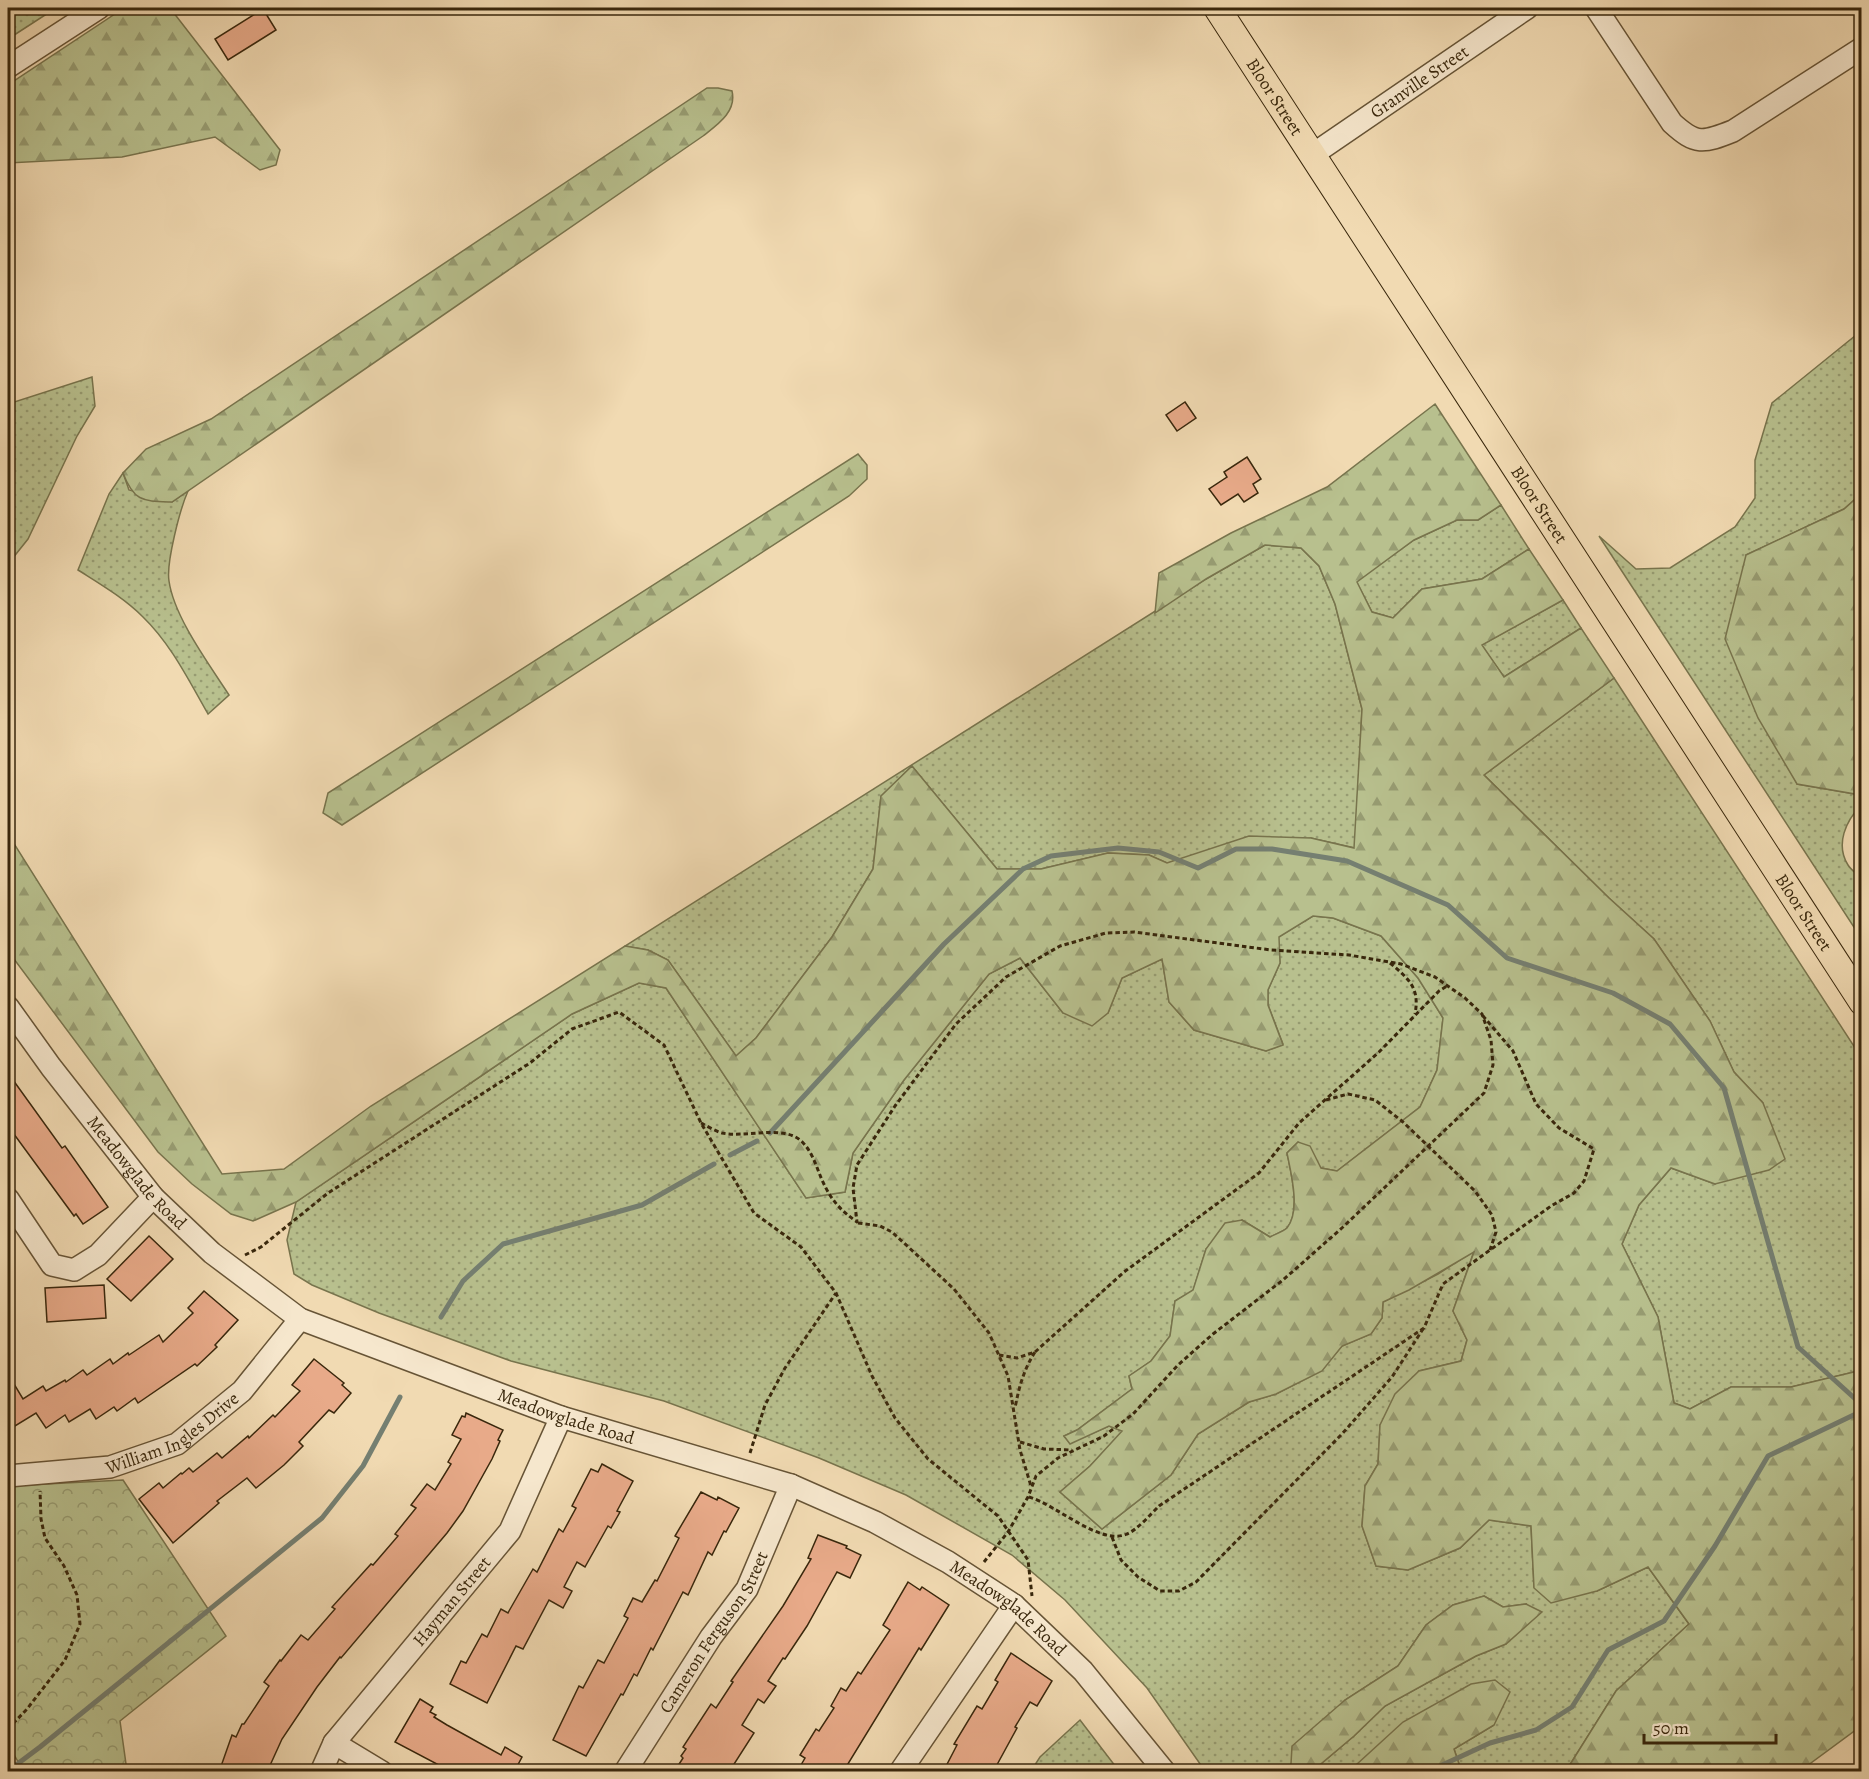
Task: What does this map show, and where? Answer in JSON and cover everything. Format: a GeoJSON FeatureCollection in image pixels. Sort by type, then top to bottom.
{"type":"FeatureCollection","features":[{"type":"Feature","properties":{"kind":"main road","name":"Bloor Street"},"geometry":{"type":"LineString","coordinates":[[1217,8],[1862,1002]]}},
{"type":"Feature","properties":{"kind":"street"},"geometry":{"type":"LineString","coordinates":[[8,67],[99,8]]}},
{"type":"Feature","properties":{"kind":"street","name":"Granville Street"},"geometry":{"type":"LineString","coordinates":[[1312,154],[1527,8]]}},
{"type":"Feature","properties":{"kind":"street"},"geometry":{"type":"LineString","coordinates":[[1596,8],[1672,123],[1689,138],[1710,140],[1733,131],[1862,48]]}},
{"type":"Feature","properties":{"kind":"street","name":"Meadowglade Road"},"geometry":{"type":"LineString","coordinates":[[8,1006],[51,1067],[153,1197],[212,1253],[300,1320],[561,1417],[791,1485],[875,1522],[948,1562],[1014,1605],[1083,1671],[1165,1772]]}},
{"type":"Feature","properties":{"kind":"street"},"geometry":{"type":"LineString","coordinates":[[8,1199],[52,1265],[74,1270],[98,1255],[153,1197]]}},
{"type":"Feature","properties":{"kind":"street","name":"William Ingles Drive"},"geometry":{"type":"LineString","coordinates":[[8,1476],[110,1467],[177,1444],[242,1391],[300,1320]]}},
{"type":"Feature","properties":{"kind":"street","name":"Hayman Street"},"geometry":{"type":"LineString","coordinates":[[321,1772],[334,1743],[510,1531],[561,1417]]}},
{"type":"Feature","properties":{"kind":"street","name":"Cameron Ferguson Street"},"geometry":{"type":"LineString","coordinates":[[625,1772],[711,1637],[747,1589],[791,1485]]}},
{"type":"Feature","properties":{"kind":"street"},"geometry":{"type":"LineString","coordinates":[[900,1772],[1014,1605]]}},
{"type":"Feature","properties":{"kind":"street"},"geometry":{"type":"LineString","coordinates":[[334,1743],[382,1772]]}},
{"type":"Feature","properties":{"kind":"path"},"geometry":{"type":"LineString","coordinates":[[857,1222],[853,1188],[857,1165],[895,1106],[956,1024],[1006,977],[1060,946],[1106,933],[1134,932],[1271,950],[1349,955],[1401,963],[1426,974],[1465,998],[1482,1014],[1513,1051],[1536,1104],[1559,1128],[1594,1149],[1584,1181],[1574,1193],[1551,1206],[1443,1284],[1424,1328],[1378,1394],[1342,1434],[1196,1582],[1179,1591],[1160,1591],[1138,1577],[1121,1560],[1112,1538]]}},
{"type":"Feature","properties":{"kind":"path"},"geometry":{"type":"LineString","coordinates":[[1388,962],[1405,975],[1414,986],[1417,1002],[1414,1016]]}},
{"type":"Feature","properties":{"kind":"path"},"geometry":{"type":"LineString","coordinates":[[1015,1409],[1019,1386],[1027,1364],[1035,1352],[1124,1272],[1259,1173],[1299,1123],[1379,1052],[1438,991],[1447,986]]}},
{"type":"Feature","properties":{"kind":"path"},"geometry":{"type":"LineString","coordinates":[[227,1264],[261,1247],[328,1193],[530,1063],[572,1029],[619,1012],[664,1045],[701,1123],[754,1213],[801,1247],[837,1293],[872,1376],[895,1418],[928,1459],[998,1516],[1028,1560],[1032,1588],[1031,1621]]}},
{"type":"Feature","properties":{"kind":"path"},"geometry":{"type":"LineString","coordinates":[[974,1579],[1008,1532],[1028,1497],[1036,1476],[1058,1458],[1104,1436],[1133,1414],[1178,1365],[1283,1280],[1343,1227],[1484,1093],[1493,1065],[1491,1040],[1482,1014]]}},
{"type":"Feature","properties":{"kind":"path"},"geometry":{"type":"LineString","coordinates":[[1324,1100],[1348,1094],[1375,1101],[1403,1122],[1475,1191],[1492,1215],[1496,1232],[1490,1250]]}},
{"type":"Feature","properties":{"kind":"path"},"geometry":{"type":"LineString","coordinates":[[701,1123],[722,1133],[752,1135],[779,1132],[799,1138],[811,1154],[838,1208],[857,1222],[880,1226],[892,1232],[954,1289],[989,1333],[1008,1376],[1019,1442],[1032,1487]]}},
{"type":"Feature","properties":{"kind":"path"},"geometry":{"type":"LineString","coordinates":[[744,1472],[765,1405],[785,1368],[837,1293]]}},
{"type":"Feature","properties":{"kind":"path"},"geometry":{"type":"LineString","coordinates":[[1028,1497],[1043,1501],[1095,1533],[1112,1538],[1128,1534],[1159,1506],[1424,1328]]}},
{"type":"Feature","properties":{"kind":"path"},"geometry":{"type":"LineString","coordinates":[[999,1355],[1017,1358],[1035,1352]]}},
{"type":"Feature","properties":{"kind":"path"},"geometry":{"type":"LineString","coordinates":[[1019,1442],[1044,1449],[1074,1450]]}},
{"type":"Feature","properties":{"kind":"path"},"geometry":{"type":"LineString","coordinates":[[8,1729],[27,1709],[64,1660],[80,1624],[77,1595],[64,1566],[45,1538],[40,1519],[39,1473]]}},
{"type":"Feature","properties":{"kind":"path"},"geometry":{"type":"LineString","coordinates":[[8,1765],[12,1772]]}},
{"type":"Feature","properties":{"kind":"green space"},"geometry":{"type":"Polygon","coordinates":[[[8,8],[56,8],[8,39],[8,8]]]}},
{"type":"Feature","properties":{"kind":"green space"},"geometry":{"type":"Polygon","coordinates":[[[124,8],[170,8],[280,150],[276,165],[260,170],[215,137],[122,157],[8,163],[8,85],[124,8]]]}},
{"type":"Feature","properties":{"kind":"green space"},"geometry":{"type":"Polygon","coordinates":[[[707,88],[732,91],[733,99],[725,117],[703,136],[172,502],[147,500],[131,490],[123,473],[146,449],[211,419],[707,88]]]}},
{"type":"Feature","properties":{"kind":"green space"},"geometry":{"type":"Polygon","coordinates":[[[1861,331],[1861,494],[1844,509],[1746,555],[1797,784],[1861,795],[1861,805],[1851,818],[1844,833],[1842,849],[1848,865],[1861,878],[1861,938],[1599,536],[1636,569],[1670,568],[1735,527],[1755,498],[1755,460],[1772,403],[1861,331]]]}},
{"type":"Feature","properties":{"kind":"green space"},"geometry":{"type":"Polygon","coordinates":[[[92,377],[95,406],[77,436],[28,539],[8,564],[8,404],[92,377]]]}},
{"type":"Feature","properties":{"kind":"green space"},"geometry":{"type":"Polygon","coordinates":[[[1435,404],[1501,505],[1478,520],[1457,520],[1414,540],[1357,582],[1372,612],[1393,618],[1422,589],[1482,579],[1529,549],[1563,600],[1482,645],[1504,677],[1581,628],[1614,678],[1484,775],[1654,939],[1710,1021],[1734,1072],[1763,1103],[1785,1159],[1769,1170],[1715,1184],[1671,1168],[1639,1205],[1622,1244],[1658,1317],[1674,1403],[1690,1409],[1731,1387],[1791,1387],[1861,1372],[1861,1726],[1800,1771],[1566,1771],[1616,1691],[1689,1624],[1648,1567],[1597,1591],[1551,1603],[1534,1588],[1531,1526],[1489,1520],[1460,1548],[1408,1570],[1376,1566],[1362,1526],[1365,1486],[1378,1464],[1380,1425],[1395,1394],[1419,1371],[1461,1361],[1467,1340],[1453,1311],[1474,1252],[1409,1290],[1383,1302],[1382,1318],[1371,1334],[1342,1346],[1322,1371],[1276,1394],[1249,1402],[1198,1434],[1171,1475],[1102,1529],[1060,1492],[1090,1466],[1122,1431],[1109,1426],[1070,1444],[1064,1436],[1077,1430],[1132,1389],[1129,1376],[1151,1361],[1170,1336],[1175,1301],[1193,1290],[1206,1249],[1225,1223],[1242,1220],[1270,1237],[1287,1228],[1291,1221],[1294,1202],[1287,1153],[1298,1142],[1310,1146],[1321,1168],[1337,1171],[1420,1107],[1437,1070],[1443,1018],[1418,978],[1381,936],[1333,918],[1313,916],[1279,937],[1280,963],[1268,990],[1268,1005],[1283,1045],[1266,1051],[1194,1030],[1169,1002],[1162,959],[1122,978],[1108,1013],[1092,1026],[1063,1013],[1020,958],[989,974],[904,1080],[853,1153],[845,1192],[806,1198],[666,988],[639,983],[572,1014],[296,1202],[253,1221],[231,1214],[192,1184],[158,1152],[8,951],[8,834],[222,1174],[284,1169],[371,1106],[625,946],[648,950],[668,960],[736,1056],[756,1038],[832,937],[873,869],[881,796],[912,766],[997,869],[1041,869],[1108,853],[1149,855],[1167,863],[1249,836],[1311,838],[1354,848],[1362,709],[1335,604],[1319,566],[1301,548],[1265,545],[1206,579],[1155,613],[1159,573],[1231,533],[1327,487],[1435,404]]]}},
{"type":"Feature","properties":{"kind":"green space"},"geometry":{"type":"Polygon","coordinates":[[[858,454],[867,465],[867,479],[849,496],[342,825],[323,813],[328,793],[858,454]]]}},
{"type":"Feature","properties":{"kind":"green space"},"geometry":{"type":"Polygon","coordinates":[[[123,473],[129,490],[172,502],[188,491],[174,536],[169,581],[172,595],[185,625],[229,695],[208,714],[179,663],[153,628],[128,604],[78,570],[109,494],[123,473]]]}},
{"type":"Feature","properties":{"kind":"green space"},"geometry":{"type":"Polygon","coordinates":[[[1861,494],[1861,795],[1797,784],[1758,718],[1725,639],[1746,555],[1844,509],[1861,494]]]}},
{"type":"Feature","properties":{"kind":"green space"},"geometry":{"type":"Polygon","coordinates":[[[1501,505],[1529,549],[1482,579],[1422,589],[1393,618],[1372,612],[1356,581],[1414,540],[1457,520],[1478,520],[1501,505]]]}},
{"type":"Feature","properties":{"kind":"green space"},"geometry":{"type":"Polygon","coordinates":[[[1265,545],[1301,548],[1319,566],[1335,604],[1362,709],[1355,848],[1311,838],[1167,863],[1149,855],[1108,853],[1041,869],[997,869],[912,766],[881,796],[873,869],[832,937],[756,1038],[736,1056],[668,960],[648,950],[625,946],[1206,579],[1265,545]]]}},
{"type":"Feature","properties":{"kind":"green space"},"geometry":{"type":"Polygon","coordinates":[[[1563,600],[1581,628],[1504,677],[1481,645],[1563,600]]]}},
{"type":"Feature","properties":{"kind":"green space"},"geometry":{"type":"Polygon","coordinates":[[[1614,678],[1861,1057],[1861,1372],[1791,1387],[1731,1387],[1690,1409],[1674,1403],[1658,1317],[1622,1244],[1639,1205],[1671,1168],[1715,1184],[1763,1103],[1734,1072],[1710,1021],[1654,939],[1484,775],[1614,678]]]}},
{"type":"Feature","properties":{"kind":"green space"},"geometry":{"type":"Polygon","coordinates":[[[1313,916],[1333,918],[1381,936],[1418,978],[1443,1018],[1437,1070],[1420,1107],[1337,1171],[1321,1168],[1298,1142],[1287,1153],[1294,1202],[1291,1221],[1287,1228],[1270,1237],[1242,1220],[1206,1249],[1193,1291],[1175,1301],[1170,1336],[1151,1361],[1129,1376],[1132,1389],[1077,1430],[1064,1436],[1070,1443],[1109,1426],[1123,1431],[1090,1466],[1060,1492],[1102,1529],[1171,1475],[1198,1434],[1249,1402],[1276,1394],[1321,1371],[1342,1346],[1371,1334],[1382,1318],[1383,1302],[1438,1274],[1474,1251],[1453,1311],[1467,1340],[1461,1361],[1419,1371],[1380,1425],[1378,1464],[1365,1486],[1362,1526],[1376,1566],[1408,1570],[1460,1548],[1489,1520],[1531,1526],[1534,1587],[1597,1591],[1648,1567],[1689,1624],[1616,1691],[1566,1771],[1458,1771],[1460,1767],[1454,1749],[1494,1725],[1356,1765],[1352,1771],[1305,1771],[1316,1768],[1385,1706],[1476,1656],[1506,1644],[1526,1604],[1503,1607],[1484,1596],[1453,1605],[1426,1625],[1398,1666],[1345,1700],[1291,1764],[1299,1771],[1205,1771],[1147,1688],[1065,1600],[1012,1555],[906,1495],[819,1458],[664,1401],[511,1361],[379,1313],[312,1285],[294,1274],[287,1240],[296,1202],[572,1014],[639,983],[666,988],[806,1198],[845,1192],[853,1153],[904,1080],[989,974],[1020,958],[1063,1013],[1108,1013],[1122,978],[1162,959],[1169,1002],[1194,1030],[1266,1051],[1283,1044],[1268,1005],[1268,990],[1280,963],[1278,937],[1313,916]]]}},
{"type":"Feature","properties":{"kind":"green space"},"geometry":{"type":"Polygon","coordinates":[[[123,1480],[226,1636],[120,1721],[127,1771],[30,1771],[17,1760],[8,1745],[8,1486],[123,1480]]]}},
{"type":"Feature","properties":{"kind":"green space"},"geometry":{"type":"Polygon","coordinates":[[[1484,1596],[1503,1607],[1526,1604],[1542,1612],[1506,1644],[1476,1656],[1385,1706],[1316,1768],[1299,1771],[1291,1764],[1292,1746],[1345,1700],[1398,1666],[1426,1625],[1453,1605],[1484,1596]]]}},
{"type":"Feature","properties":{"kind":"green space"},"geometry":{"type":"Polygon","coordinates":[[[1495,1680],[1510,1692],[1494,1725],[1454,1749],[1460,1767],[1458,1771],[1352,1771],[1403,1722],[1471,1684],[1495,1680]]]}},
{"type":"Feature","properties":{"kind":"green space"},"geometry":{"type":"Polygon","coordinates":[[[1080,1720],[1119,1771],[1031,1771],[1040,1757],[1080,1720]]]}},
{"type":"Feature","properties":{"kind":"building"},"geometry":{"type":"Polygon","coordinates":[[[263,9],[276,30],[228,60],[215,39],[263,9]]]}},
{"type":"Feature","properties":{"kind":"building"},"geometry":{"type":"Polygon","coordinates":[[[1185,402],[1196,418],[1177,431],[1166,415],[1185,402]]]}},
{"type":"Feature","properties":{"kind":"building"},"geometry":{"type":"Polygon","coordinates":[[[1247,457],[1261,479],[1253,484],[1258,493],[1244,502],[1238,494],[1221,505],[1209,489],[1227,477],[1224,472],[1247,457]]]}},
{"type":"Feature","properties":{"kind":"building"},"geometry":{"type":"Polygon","coordinates":[[[8,1073],[62,1148],[65,1146],[108,1207],[83,1224],[76,1214],[74,1216],[8,1126],[8,1073]]]}},
{"type":"Feature","properties":{"kind":"building"},"geometry":{"type":"Polygon","coordinates":[[[149,1236],[173,1259],[131,1301],[107,1279],[149,1236]]]}},
{"type":"Feature","properties":{"kind":"building"},"geometry":{"type":"Polygon","coordinates":[[[104,1285],[106,1318],[47,1322],[45,1288],[104,1285]]]}},
{"type":"Feature","properties":{"kind":"building"},"geometry":{"type":"Polygon","coordinates":[[[204,1291],[238,1320],[215,1345],[217,1347],[197,1366],[195,1364],[138,1403],[135,1398],[117,1411],[114,1407],[96,1419],[90,1409],[69,1422],[65,1415],[46,1428],[36,1413],[15,1426],[8,1414],[8,1374],[23,1399],[43,1386],[46,1391],[65,1380],[66,1382],[83,1370],[87,1375],[110,1359],[113,1364],[159,1335],[163,1342],[193,1313],[188,1308],[204,1291]]]}},
{"type":"Feature","properties":{"kind":"building"},"geometry":{"type":"Polygon","coordinates":[[[314,1359],[344,1383],[342,1385],[351,1393],[334,1413],[329,1410],[299,1442],[303,1446],[284,1465],[256,1488],[247,1478],[217,1501],[219,1503],[173,1543],[139,1499],[159,1483],[163,1488],[189,1468],[193,1472],[217,1453],[222,1458],[248,1436],[249,1438],[273,1415],[275,1417],[300,1391],[292,1385],[314,1359]]]}},
{"type":"Feature","properties":{"kind":"building"},"geometry":{"type":"Polygon","coordinates":[[[466,1413],[503,1430],[492,1459],[463,1511],[317,1687],[282,1739],[267,1772],[219,1772],[232,1735],[236,1737],[242,1724],[269,1686],[264,1682],[280,1660],[301,1635],[308,1640],[335,1609],[332,1607],[398,1536],[395,1534],[416,1508],[411,1505],[427,1484],[435,1490],[451,1464],[448,1462],[461,1439],[452,1435],[466,1413]]]}},
{"type":"Feature","properties":{"kind":"building"},"geometry":{"type":"Polygon","coordinates":[[[602,1464],[633,1481],[617,1511],[620,1512],[611,1528],[608,1526],[585,1567],[577,1562],[564,1587],[572,1591],[563,1608],[549,1600],[523,1649],[516,1646],[487,1703],[450,1684],[461,1661],[466,1663],[482,1634],[487,1637],[501,1609],[508,1613],[533,1569],[537,1572],[559,1529],[563,1532],[576,1508],[572,1506],[591,1469],[598,1472],[602,1464]]]}},
{"type":"Feature","properties":{"kind":"building"},"geometry":{"type":"Polygon","coordinates":[[[701,1492],[717,1500],[718,1497],[739,1508],[726,1532],[724,1531],[712,1555],[708,1552],[688,1595],[683,1592],[653,1650],[651,1648],[637,1676],[634,1674],[623,1695],[621,1694],[586,1756],[553,1740],[579,1686],[583,1688],[598,1660],[604,1663],[628,1618],[624,1616],[633,1598],[642,1602],[655,1580],[657,1581],[679,1538],[675,1536],[701,1492]]]}},
{"type":"Feature","properties":{"kind":"building"},"geometry":{"type":"Polygon","coordinates":[[[818,1535],[847,1546],[846,1548],[861,1555],[850,1578],[837,1572],[807,1626],[768,1681],[776,1686],[764,1703],[758,1699],[742,1725],[754,1733],[729,1772],[674,1772],[683,1758],[681,1756],[686,1749],[683,1747],[711,1704],[716,1708],[733,1682],[731,1681],[783,1606],[811,1559],[808,1558],[818,1535]]]}},
{"type":"Feature","properties":{"kind":"building"},"geometry":{"type":"Polygon","coordinates":[[[908,1582],[920,1590],[922,1587],[949,1605],[921,1650],[919,1648],[843,1772],[797,1772],[805,1758],[800,1755],[816,1729],[819,1731],[834,1708],[831,1706],[841,1688],[846,1691],[858,1672],[861,1674],[890,1630],[883,1625],[908,1582]]]}},
{"type":"Feature","properties":{"kind":"building"},"geometry":{"type":"Polygon","coordinates":[[[1011,1653],[1052,1681],[1037,1706],[1030,1702],[993,1772],[943,1772],[957,1745],[954,1744],[977,1706],[982,1709],[1011,1653]]]}},
{"type":"Feature","properties":{"kind":"building"},"geometry":{"type":"Polygon","coordinates":[[[420,1699],[433,1707],[430,1712],[436,1715],[434,1717],[447,1725],[501,1755],[505,1747],[522,1757],[514,1772],[452,1772],[395,1742],[420,1699]]]}},
{"type":"Feature","properties":{"kind":"waterway"},"geometry":{"type":"LineString","coordinates":[[770,1133],[944,944],[1023,869],[1051,856],[1118,848],[1159,852],[1198,868],[1236,849],[1272,849],[1347,861],[1448,905],[1507,958],[1613,993],[1670,1024],[1724,1088],[1798,1347],[1862,1405]]}},
{"type":"Feature","properties":{"kind":"waterway"},"geometry":{"type":"LineString","coordinates":[[730,1155],[757,1141]]}},
{"type":"Feature","properties":{"kind":"waterway"},"geometry":{"type":"LineString","coordinates":[[441,1317],[463,1281],[503,1244],[642,1205],[714,1164]]}},
{"type":"Feature","properties":{"kind":"waterway"},"geometry":{"type":"LineString","coordinates":[[8,1771],[322,1518],[363,1466],[400,1397]]}},
{"type":"Feature","properties":{"kind":"waterway"},"geometry":{"type":"LineString","coordinates":[[1427,1772],[1490,1743],[1536,1730],[1572,1707],[1608,1650],[1664,1621],[1715,1546],[1768,1456],[1862,1411]]}}]}
